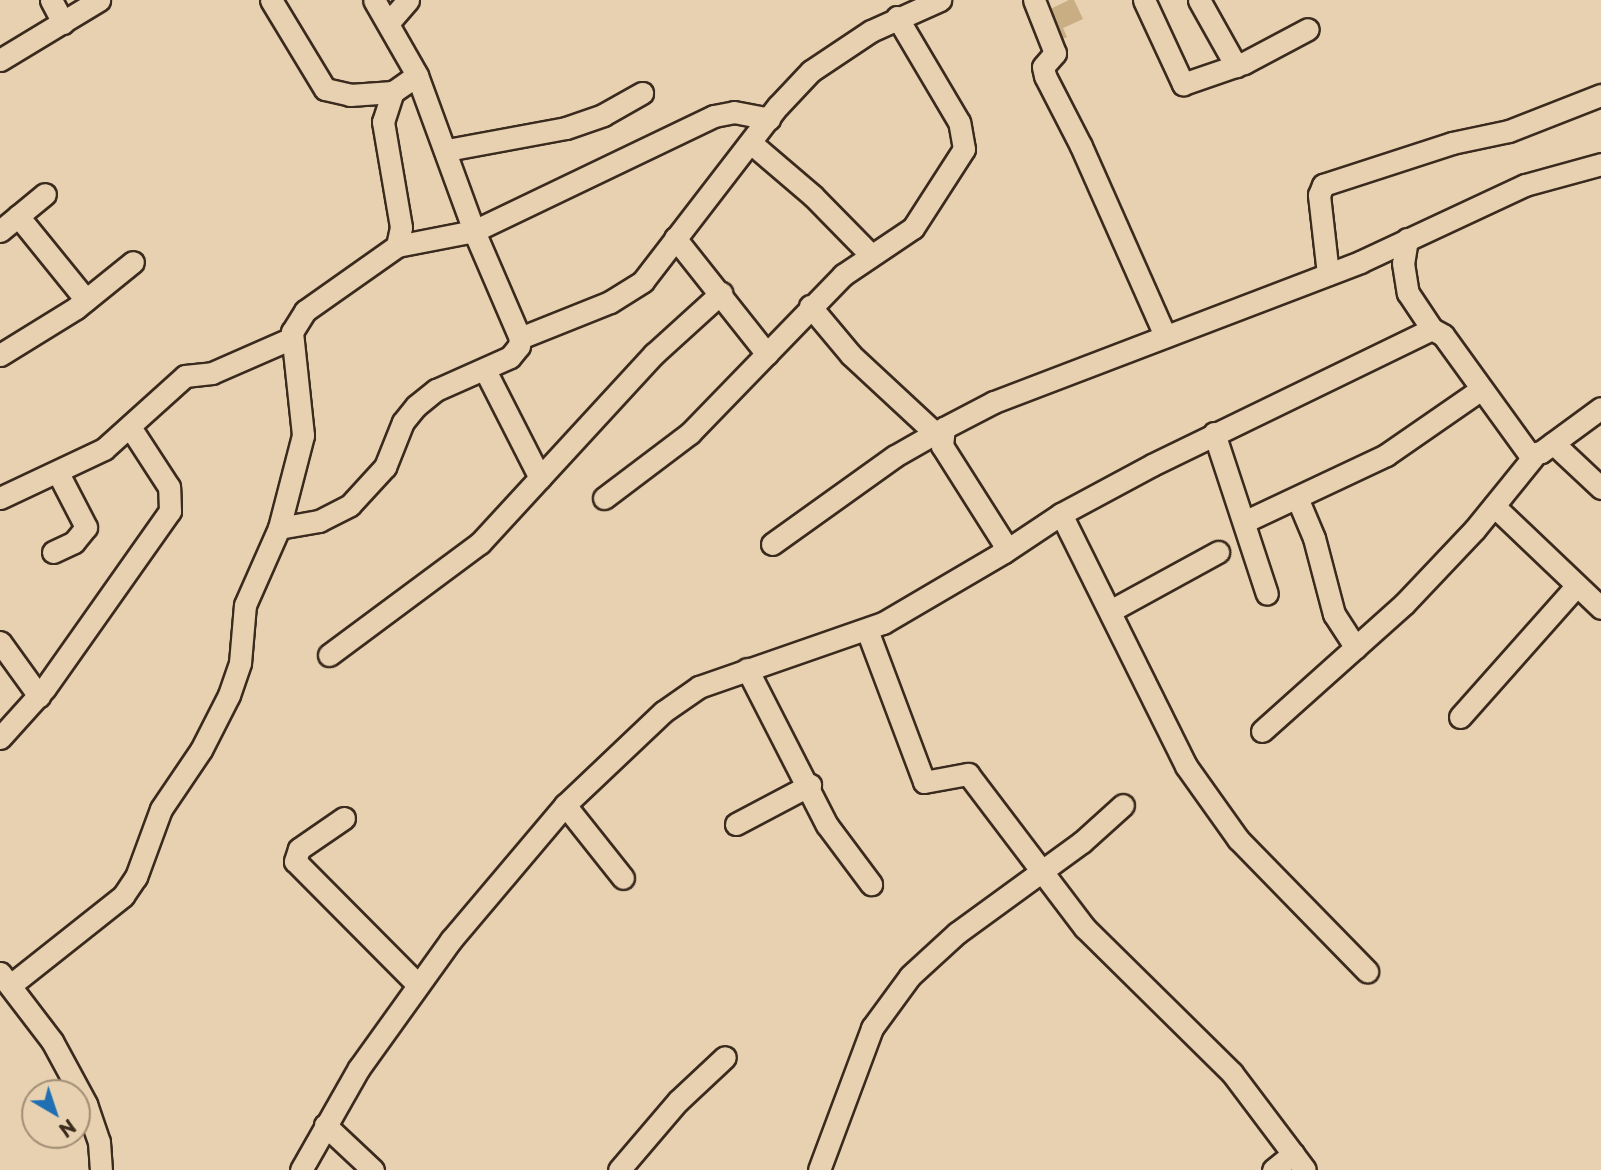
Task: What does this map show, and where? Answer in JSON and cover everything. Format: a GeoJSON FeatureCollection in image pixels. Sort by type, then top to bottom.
{"type":"FeatureCollection","features":[{"type":"Feature","properties":{"kind":"street"},"geometry":{"type":"LineString","coordinates":[[51,0],[63,23]]}},
{"type":"Feature","properties":{"kind":"street"},"geometry":{"type":"LineString","coordinates":[[0,60],[99,0]]}},
{"type":"Feature","properties":{"kind":"street"},"geometry":{"type":"LineString","coordinates":[[271,0],[326,89],[350,95],[393,92],[417,75]]}},
{"type":"Feature","properties":{"kind":"street"},"geometry":{"type":"LineString","coordinates":[[279,528],[319,520],[350,505],[384,467],[403,422],[416,406],[436,390],[485,370],[516,352],[520,338],[474,231],[447,150],[417,75],[374,0]]}},
{"type":"Feature","properties":{"kind":"street"},"geometry":{"type":"LineString","coordinates":[[389,22],[408,0]]}},
{"type":"Feature","properties":{"kind":"street"},"geometry":{"type":"LineString","coordinates":[[520,338],[632,290],[769,119],[827,58],[905,9],[940,0]]}},
{"type":"Feature","properties":{"kind":"street"},"geometry":{"type":"LineString","coordinates":[[1034,0],[1055,53],[1043,67],[1045,76],[1081,146],[1165,336]]}},
{"type":"Feature","properties":{"kind":"street"},"geometry":{"type":"LineString","coordinates":[[1143,0],[1183,84],[1236,66],[1308,29]]}},
{"type":"Feature","properties":{"kind":"street"},"geometry":{"type":"LineString","coordinates":[[1199,0],[1236,66]]}},
{"type":"Feature","properties":{"kind":"street"},"geometry":{"type":"LineString","coordinates":[[604,498],[690,433],[810,306],[870,254],[914,228],[965,144],[959,122],[905,9]]}},
{"type":"Feature","properties":{"kind":"street"},"geometry":{"type":"LineString","coordinates":[[393,92],[383,122],[401,227],[397,246]]}},
{"type":"Feature","properties":{"kind":"street"},"geometry":{"type":"LineString","coordinates":[[447,150],[566,128],[642,93]]}},
{"type":"Feature","properties":{"kind":"street"},"geometry":{"type":"LineString","coordinates":[[1328,274],[1319,195],[1323,185],[1452,143],[1510,131],[1601,94]]}},
{"type":"Feature","properties":{"kind":"street"},"geometry":{"type":"LineString","coordinates":[[101,1170],[99,1142],[86,1104],[52,1041],[6,979],[123,896],[136,877],[157,818],[229,695],[240,663],[245,605],[279,528],[303,435],[292,338],[305,311],[397,246],[474,231],[714,116],[734,111],[769,119]]}},
{"type":"Feature","properties":{"kind":"street"},"geometry":{"type":"LineString","coordinates":[[751,143],[813,196],[870,254]]}},
{"type":"Feature","properties":{"kind":"street"},"geometry":{"type":"LineString","coordinates":[[772,544],[895,456],[994,402],[1328,274],[1525,185],[1601,163]]}},
{"type":"Feature","properties":{"kind":"street"},"geometry":{"type":"LineString","coordinates":[[0,232],[44,194]]}},
{"type":"Feature","properties":{"kind":"street"},"geometry":{"type":"LineString","coordinates":[[18,216],[86,300]]}},
{"type":"Feature","properties":{"kind":"street"},"geometry":{"type":"LineString","coordinates":[[676,238],[767,354]]}},
{"type":"Feature","properties":{"kind":"street"},"geometry":{"type":"LineString","coordinates":[[1407,239],[1403,262],[1408,293],[1432,329],[1443,335],[1523,449],[1535,455]]}},
{"type":"Feature","properties":{"kind":"street"},"geometry":{"type":"LineString","coordinates":[[0,355],[86,300],[133,262]]}},
{"type":"Feature","properties":{"kind":"street"},"geometry":{"type":"LineString","coordinates":[[329,655],[460,561],[654,354],[721,293]]}},
{"type":"Feature","properties":{"kind":"street"},"geometry":{"type":"LineString","coordinates":[[810,306],[851,355],[939,430],[942,446],[1003,542],[1004,552]]}},
{"type":"Feature","properties":{"kind":"street"},"geometry":{"type":"LineString","coordinates":[[301,1170],[325,1125],[417,984],[565,805],[682,696],[747,669],[867,630],[1004,552],[1061,514],[1214,433],[1432,329]]}},
{"type":"Feature","properties":{"kind":"street"},"geometry":{"type":"LineString","coordinates":[[0,498],[58,473],[104,449],[185,376],[212,373],[292,338]]}},
{"type":"Feature","properties":{"kind":"street"},"geometry":{"type":"LineString","coordinates":[[485,370],[540,478]]}},
{"type":"Feature","properties":{"kind":"street"},"geometry":{"type":"LineString","coordinates":[[1246,522],[1298,500],[1386,455],[1480,390]]}},
{"type":"Feature","properties":{"kind":"street"},"geometry":{"type":"LineString","coordinates":[[1262,731],[1356,648],[1494,506],[1535,455],[1601,408]]}},
{"type":"Feature","properties":{"kind":"street"},"geometry":{"type":"LineString","coordinates":[[0,738],[39,696],[170,511],[169,486],[130,427]]}},
{"type":"Feature","properties":{"kind":"street"},"geometry":{"type":"LineString","coordinates":[[1214,433],[1246,522],[1267,594]]}},
{"type":"Feature","properties":{"kind":"street"},"geometry":{"type":"LineString","coordinates":[[1553,443],[1601,488]]}},
{"type":"Feature","properties":{"kind":"street"},"geometry":{"type":"LineString","coordinates":[[53,552],[74,542],[86,527],[58,473]]}},
{"type":"Feature","properties":{"kind":"street"},"geometry":{"type":"LineString","coordinates":[[1298,500],[1314,538],[1334,614],[1356,648]]}},
{"type":"Feature","properties":{"kind":"street"},"geometry":{"type":"LineString","coordinates":[[1494,506],[1601,608]]}},
{"type":"Feature","properties":{"kind":"street"},"geometry":{"type":"LineString","coordinates":[[1061,514],[1112,610],[1173,744],[1215,808],[1238,839],[1367,971]]}},
{"type":"Feature","properties":{"kind":"street"},"geometry":{"type":"LineString","coordinates":[[1112,610],[1218,552]]}},
{"type":"Feature","properties":{"kind":"street"},"geometry":{"type":"LineString","coordinates":[[1461,717],[1577,585]]}},
{"type":"Feature","properties":{"kind":"street"},"geometry":{"type":"LineString","coordinates":[[867,630],[924,782],[968,774],[1039,871],[1109,955],[1232,1073],[1299,1162],[1273,1170]]}},
{"type":"Feature","properties":{"kind":"street"},"geometry":{"type":"LineString","coordinates":[[0,642],[39,696]]}},
{"type":"Feature","properties":{"kind":"street"},"geometry":{"type":"LineString","coordinates":[[747,669],[810,785],[827,825],[871,884]]}},
{"type":"Feature","properties":{"kind":"street"},"geometry":{"type":"LineString","coordinates":[[736,824],[810,785]]}},
{"type":"Feature","properties":{"kind":"street"},"geometry":{"type":"LineString","coordinates":[[565,805],[623,878]]}},
{"type":"Feature","properties":{"kind":"street"},"geometry":{"type":"LineString","coordinates":[[819,1170],[846,1108],[861,1051],[887,1004],[928,958],[1039,871],[1082,842],[1123,805]]}},
{"type":"Feature","properties":{"kind":"street"},"geometry":{"type":"LineString","coordinates":[[344,818],[299,849],[295,861],[417,984]]}},
{"type":"Feature","properties":{"kind":"street"},"geometry":{"type":"LineString","coordinates":[[619,1170],[678,1101],[725,1057]]}},
{"type":"Feature","properties":{"kind":"street"},"geometry":{"type":"LineString","coordinates":[[325,1125],[373,1170]]}},
{"type":"Feature","properties":{"kind":"building"},"geometry":{"type":"Polygon","coordinates":[[[1074,0],[1083,19],[1063,28],[1067,37],[1056,42],[1042,13],[1074,0]]]}}]}
